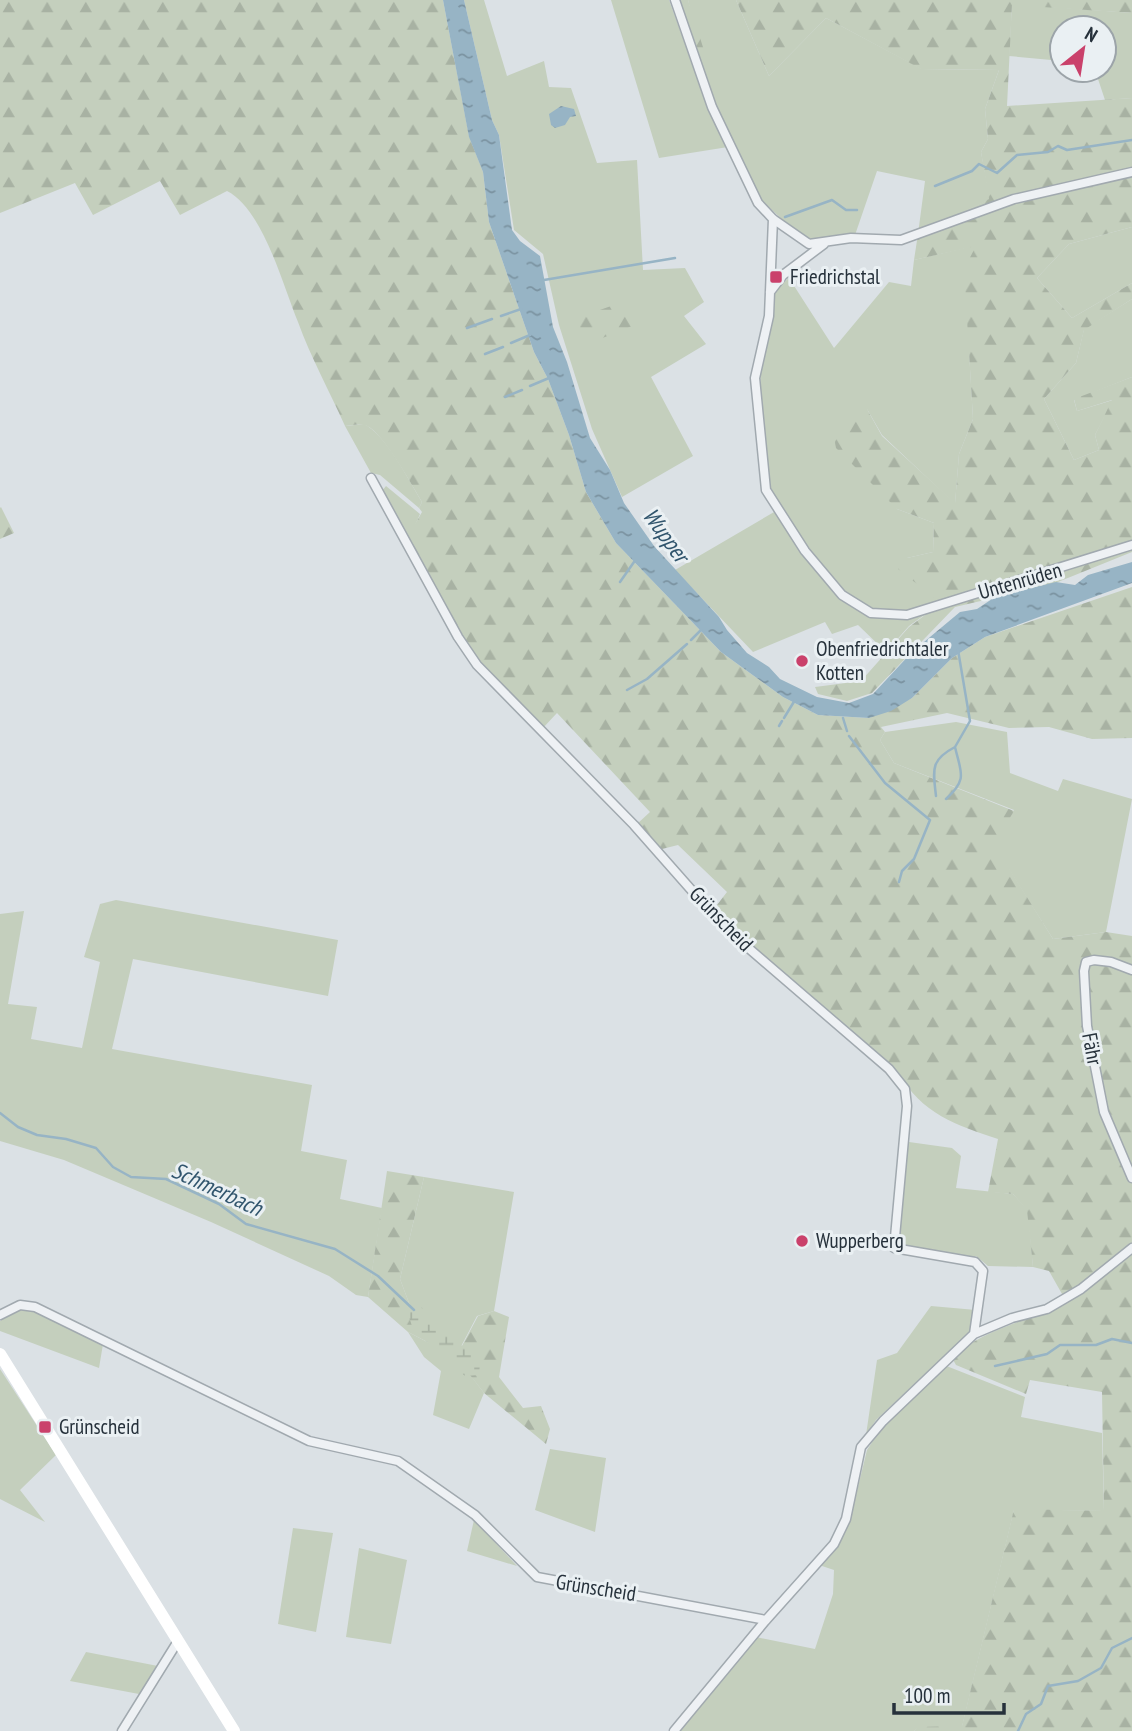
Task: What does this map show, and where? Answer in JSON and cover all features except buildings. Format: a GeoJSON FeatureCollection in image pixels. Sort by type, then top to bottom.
{"type":"FeatureCollection","features":[{"type":"Feature","properties":{"kind":"street"},"geometry":{"type":"LineString","coordinates":[[675,0],[717,118],[758,203],[773,219],[809,244],[824,244],[851,238],[882,241],[918,235],[1014,199],[1132,172]]}},
{"type":"Feature","properties":{"kind":"street"},"geometry":{"type":"LineString","coordinates":[[770,292],[773,219]]}},
{"type":"Feature","properties":{"kind":"street"},"geometry":{"type":"LineString","coordinates":[[770,292],[783,275],[810,258],[824,244]]}},
{"type":"Feature","properties":{"kind":"street","name":"Untenrüden"},"geometry":{"type":"LineString","coordinates":[[770,292],[768,320],[755,378],[766,490],[828,581],[848,601],[871,613],[907,615],[1132,545]]}},
{"type":"Feature","properties":{"kind":"street","name":"Grünscheid"},"geometry":{"type":"LineString","coordinates":[[371,478],[452,627],[477,665],[634,825],[724,927],[889,1069],[905,1089],[907,1106],[894,1248],[975,1262],[983,1271],[974,1334]]}},
{"type":"Feature","properties":{"kind":"street","name":"Fähr"},"geometry":{"type":"LineString","coordinates":[[1132,970],[1094,960],[1086,962],[1084,971],[1087,1026],[1104,1112],[1132,1178]]}},
{"type":"Feature","properties":{"kind":"street"},"geometry":{"type":"LineString","coordinates":[[674,1731],[766,1620],[834,1544],[846,1519],[861,1447],[883,1421],[974,1334],[1012,1318],[1047,1309],[1081,1289],[1132,1248]]}},
{"type":"Feature","properties":{"kind":"street","name":"Grünscheid"},"geometry":{"type":"LineString","coordinates":[[0,1315],[20,1306],[35,1307],[309,1441],[398,1461],[475,1516],[537,1577],[766,1620]]}},
{"type":"Feature","properties":{"kind":"street"},"geometry":{"type":"LineString","coordinates":[[0,1354],[234,1731]]}},
{"type":"Feature","properties":{"kind":"street"},"geometry":{"type":"LineString","coordinates":[[122,1731],[178,1641]]}},
{"type":"Feature","properties":{"kind":"green space"},"geometry":{"type":"Polygon","coordinates":[[[0,0],[443,0],[469,136],[483,172],[489,222],[534,352],[548,379],[569,435],[586,492],[616,543],[721,652],[783,697],[818,715],[869,718],[912,698],[952,658],[985,637],[1132,587],[1132,738],[1092,739],[1049,727],[1009,728],[947,713],[881,727],[885,732],[880,740],[894,763],[1014,811],[994,844],[1053,939],[1106,932],[1132,936],[1132,1731],[914,1731],[918,1727],[962,1726],[1014,1509],[1104,1511],[1102,1392],[1030,1380],[1026,1394],[956,1365],[952,1358],[992,1332],[1066,1301],[1049,1271],[1033,1267],[1027,1210],[1013,1194],[988,1192],[998,1139],[955,1123],[929,1108],[908,1087],[899,1073],[743,939],[717,905],[727,892],[678,845],[658,850],[637,824],[650,812],[557,713],[542,729],[479,664],[407,538],[422,512],[419,508],[422,502],[397,460],[374,431],[357,424],[345,426],[309,349],[270,250],[251,214],[240,200],[227,191],[180,215],[160,181],[93,215],[75,183],[0,213],[0,0]]]}},
{"type":"Feature","properties":{"kind":"green space"},"geometry":{"type":"Polygon","coordinates":[[[464,0],[484,0],[507,76],[544,61],[549,87],[571,88],[597,163],[637,160],[643,270],[685,268],[704,302],[684,316],[706,344],[651,377],[693,456],[622,497],[592,429],[559,325],[543,254],[514,230],[499,135],[492,120],[464,0]]]}},
{"type":"Feature","properties":{"kind":"green space"},"geometry":{"type":"Polygon","coordinates":[[[611,0],[669,0],[702,91],[728,147],[659,158],[611,0]]]}},
{"type":"Feature","properties":{"kind":"green space"},"geometry":{"type":"Polygon","coordinates":[[[677,0],[688,0],[715,85],[709,88],[677,0]]]}},
{"type":"Feature","properties":{"kind":"green space"},"geometry":{"type":"Polygon","coordinates":[[[688,0],[736,0],[769,76],[826,18],[922,69],[999,70],[985,109],[988,139],[981,152],[990,199],[918,234],[925,181],[877,171],[855,235],[812,240],[785,222],[760,199],[744,162],[725,129],[709,88],[688,0]]]}},
{"type":"Feature","properties":{"kind":"green space"},"geometry":{"type":"Polygon","coordinates":[[[736,0],[1132,0],[1132,13],[1012,5],[1007,106],[1132,98],[1132,227],[1069,244],[1037,278],[1072,318],[1132,283],[1132,299],[1084,330],[1076,363],[1044,399],[1074,460],[1099,450],[1095,435],[1112,400],[1077,411],[1074,399],[1132,377],[1132,552],[1053,584],[955,607],[872,693],[847,701],[818,694],[815,687],[861,681],[909,627],[941,603],[898,569],[907,558],[933,552],[934,523],[897,509],[836,448],[831,422],[867,409],[882,436],[955,503],[959,454],[973,419],[964,269],[976,246],[914,260],[918,234],[989,199],[981,152],[988,139],[985,109],[999,70],[921,69],[826,18],[769,76],[736,0]]]}},
{"type":"Feature","properties":{"kind":"green space"},"geometry":{"type":"Polygon","coordinates":[[[1012,4],[1132,13],[1132,98],[1105,100],[1100,84],[1118,84],[1118,14],[1048,14],[1048,60],[1009,56],[1012,4]]]}},
{"type":"Feature","properties":{"kind":"green space"},"geometry":{"type":"Polygon","coordinates":[[[1132,227],[1132,283],[1072,318],[1037,278],[1069,244],[1132,227]]]}},
{"type":"Feature","properties":{"kind":"green space"},"geometry":{"type":"Polygon","coordinates":[[[977,245],[969,350],[973,419],[959,454],[955,504],[882,435],[867,409],[897,509],[934,523],[933,552],[907,558],[941,603],[909,626],[886,652],[858,625],[832,634],[825,622],[753,652],[675,570],[781,508],[769,488],[762,436],[760,367],[776,289],[789,278],[834,348],[889,282],[911,286],[914,260],[977,245]]]}},
{"type":"Feature","properties":{"kind":"green space"},"geometry":{"type":"Polygon","coordinates":[[[631,299],[640,323],[585,345],[577,318],[631,299]]]}},
{"type":"Feature","properties":{"kind":"green space"},"geometry":{"type":"Polygon","coordinates":[[[1132,299],[1132,377],[1074,400],[1077,411],[1113,400],[1095,435],[1099,450],[1074,460],[1044,399],[1076,363],[1084,329],[1132,299]]]}},
{"type":"Feature","properties":{"kind":"green space"},"geometry":{"type":"Polygon","coordinates":[[[364,424],[381,438],[396,459],[422,502],[419,508],[380,475],[371,473],[345,426],[364,424]]]}},
{"type":"Feature","properties":{"kind":"green space"},"geometry":{"type":"Polygon","coordinates":[[[386,486],[420,514],[410,537],[407,538],[382,491],[386,486]]]}},
{"type":"Feature","properties":{"kind":"green space"},"geometry":{"type":"Polygon","coordinates":[[[0,508],[14,533],[0,539],[0,508]]]}},
{"type":"Feature","properties":{"kind":"green space"},"geometry":{"type":"Polygon","coordinates":[[[956,722],[1007,732],[1010,773],[1058,791],[1063,779],[1132,799],[1106,932],[1053,939],[993,844],[1014,810],[894,763],[880,740],[885,732],[956,722]]]}},
{"type":"Feature","properties":{"kind":"green space"},"geometry":{"type":"Polygon","coordinates":[[[116,900],[338,940],[328,996],[133,959],[112,1049],[312,1085],[301,1151],[347,1160],[340,1199],[382,1208],[368,1297],[356,1295],[329,1276],[211,1222],[64,1160],[0,1141],[0,914],[24,911],[8,1004],[37,1007],[31,1039],[82,1048],[100,962],[84,957],[100,904],[116,900]]]}},
{"type":"Feature","properties":{"kind":"green space"},"geometry":{"type":"Polygon","coordinates":[[[906,1143],[952,1148],[961,1156],[956,1188],[1013,1194],[1028,1210],[1033,1267],[988,1266],[976,1256],[972,1259],[899,1246],[906,1143]]]}},
{"type":"Feature","properties":{"kind":"green space"},"geometry":{"type":"Polygon","coordinates":[[[387,1171],[424,1177],[400,1279],[412,1311],[441,1349],[408,1332],[368,1297],[387,1171]]]}},
{"type":"Feature","properties":{"kind":"green space"},"geometry":{"type":"Polygon","coordinates":[[[424,1177],[514,1192],[494,1311],[477,1316],[456,1356],[484,1393],[469,1429],[433,1415],[441,1371],[424,1357],[408,1332],[437,1347],[412,1311],[400,1279],[424,1177]]]}},
{"type":"Feature","properties":{"kind":"green space"},"geometry":{"type":"Polygon","coordinates":[[[416,1302],[480,1363],[479,1375],[465,1376],[413,1329],[406,1308],[416,1302]]]}},
{"type":"Feature","properties":{"kind":"green space"},"geometry":{"type":"Polygon","coordinates":[[[931,1306],[976,1310],[972,1330],[876,1420],[866,1435],[877,1360],[897,1353],[931,1306]]]}},
{"type":"Feature","properties":{"kind":"green space"},"geometry":{"type":"Polygon","coordinates":[[[19,1309],[33,1310],[103,1344],[99,1368],[0,1331],[0,1321],[19,1309]]]}},
{"type":"Feature","properties":{"kind":"green space"},"geometry":{"type":"Polygon","coordinates":[[[494,1311],[509,1317],[499,1377],[523,1408],[541,1406],[550,1429],[546,1444],[484,1393],[456,1357],[478,1316],[494,1311]]]}},
{"type":"Feature","properties":{"kind":"green space"},"geometry":{"type":"Polygon","coordinates":[[[944,1365],[1025,1397],[1021,1417],[1102,1433],[1104,1511],[1014,1510],[962,1727],[919,1727],[914,1731],[679,1731],[756,1637],[815,1649],[833,1594],[834,1570],[819,1565],[839,1543],[850,1520],[867,1450],[882,1427],[944,1365]]]}},
{"type":"Feature","properties":{"kind":"green space"},"geometry":{"type":"Polygon","coordinates":[[[0,1369],[56,1455],[20,1490],[45,1522],[0,1499],[0,1369]]]}},
{"type":"Feature","properties":{"kind":"green space"},"geometry":{"type":"Polygon","coordinates":[[[550,1449],[606,1458],[595,1532],[535,1510],[550,1449]]]}},
{"type":"Feature","properties":{"kind":"green space"},"geometry":{"type":"Polygon","coordinates":[[[474,1520],[517,1566],[467,1551],[474,1520]]]}},
{"type":"Feature","properties":{"kind":"green space"},"geometry":{"type":"Polygon","coordinates":[[[293,1528],[333,1533],[316,1632],[278,1624],[293,1528]]]}},
{"type":"Feature","properties":{"kind":"green space"},"geometry":{"type":"Polygon","coordinates":[[[359,1548],[407,1560],[391,1644],[346,1637],[359,1548]]]}},
{"type":"Feature","properties":{"kind":"green space"},"geometry":{"type":"Polygon","coordinates":[[[86,1652],[158,1666],[139,1694],[70,1681],[86,1652]]]}},
{"type":"Feature","properties":{"kind":"water"},"geometry":{"type":"Polygon","coordinates":[[[443,0],[464,0],[492,120],[499,135],[512,230],[520,241],[540,256],[553,327],[567,362],[590,438],[610,470],[624,503],[654,546],[719,617],[747,653],[769,667],[780,679],[817,697],[849,703],[873,694],[912,652],[960,612],[977,609],[995,597],[1056,582],[1075,585],[1088,575],[1132,562],[1132,583],[985,637],[952,658],[912,698],[891,711],[869,718],[818,715],[783,697],[721,652],[616,543],[586,492],[569,435],[548,379],[534,352],[489,222],[483,172],[469,137],[443,0]]]}},
{"type":"Feature","properties":{"kind":"water"},"geometry":{"type":"Polygon","coordinates":[[[561,106],[574,109],[576,116],[570,117],[565,125],[555,128],[551,125],[549,114],[561,106]]]}},
{"type":"Feature","properties":{"kind":"waterway"},"geometry":{"type":"LineString","coordinates":[[935,186],[972,171],[979,164],[997,173],[1017,155],[1048,152],[1058,146],[1067,150],[1132,140]]}},
{"type":"Feature","properties":{"kind":"waterway"},"geometry":{"type":"LineString","coordinates":[[785,217],[832,200],[846,210],[857,210]]}},
{"type":"Feature","properties":{"kind":"waterway"},"geometry":{"type":"LineString","coordinates":[[544,280],[675,258]]}},
{"type":"Feature","properties":{"kind":"waterway"},"geometry":{"type":"LineString","coordinates":[[501,316],[521,309]]}},
{"type":"Feature","properties":{"kind":"waterway"},"geometry":{"type":"LineString","coordinates":[[467,328],[492,319]]}},
{"type":"Feature","properties":{"kind":"waterway"},"geometry":{"type":"LineString","coordinates":[[511,343],[530,335]]}},
{"type":"Feature","properties":{"kind":"waterway"},"geometry":{"type":"LineString","coordinates":[[485,354],[503,347]]}},
{"type":"Feature","properties":{"kind":"waterway"},"geometry":{"type":"LineString","coordinates":[[530,386],[549,378]]}},
{"type":"Feature","properties":{"kind":"waterway"},"geometry":{"type":"LineString","coordinates":[[505,397],[522,390]]}},
{"type":"Feature","properties":{"kind":"waterway"},"geometry":{"type":"LineString","coordinates":[[620,582],[634,562]]}},
{"type":"Feature","properties":{"kind":"waterway"},"geometry":{"type":"LineString","coordinates":[[691,640],[701,630]]}},
{"type":"Feature","properties":{"kind":"waterway"},"geometry":{"type":"LineString","coordinates":[[627,690],[647,679],[687,644]]}},
{"type":"Feature","properties":{"kind":"waterway"},"geometry":{"type":"LineString","coordinates":[[946,799],[960,781],[961,770],[955,747],[970,721],[958,650]]}},
{"type":"Feature","properties":{"kind":"waterway"},"geometry":{"type":"LineString","coordinates":[[784,718],[795,700]]}},
{"type":"Feature","properties":{"kind":"waterway"},"geometry":{"type":"LineString","coordinates":[[843,718],[847,731]]}},
{"type":"Feature","properties":{"kind":"waterway"},"geometry":{"type":"LineString","coordinates":[[779,726],[782,721]]}},
{"type":"Feature","properties":{"kind":"waterway"},"geometry":{"type":"LineString","coordinates":[[849,736],[885,783],[930,820],[914,859],[902,871],[899,882]]}},
{"type":"Feature","properties":{"kind":"waterway"},"geometry":{"type":"LineString","coordinates":[[936,796],[934,779],[937,761],[955,747]]}},
{"type":"Feature","properties":{"kind":"waterway","name":"Schmerbach"},"geometry":{"type":"LineString","coordinates":[[0,1113],[18,1127],[37,1135],[66,1139],[96,1148],[113,1167],[131,1177],[166,1179],[219,1204],[246,1224],[335,1249],[378,1276],[414,1310]]}},
{"type":"Feature","properties":{"kind":"waterway"},"geometry":{"type":"LineString","coordinates":[[995,1366],[1047,1354],[1060,1345],[1096,1345],[1112,1339],[1132,1343]]}},
{"type":"Feature","properties":{"kind":"waterway"},"geometry":{"type":"LineString","coordinates":[[1018,1731],[1026,1714],[1041,1704],[1048,1686],[1078,1681],[1101,1668],[1112,1648],[1132,1638]]}},
{"type":"Feature","properties":{"kind":"place","name":"Friedrichstal"},"geometry":{"type":"Point","coordinates":[776,277]}},
{"type":"Feature","properties":{"kind":"place","name":"Obenfriedrichtaler Kotten"},"geometry":{"type":"Point","coordinates":[802,661]}},
{"type":"Feature","properties":{"kind":"place","name":"Wupperberg"},"geometry":{"type":"Point","coordinates":[802,1241]}},
{"type":"Feature","properties":{"kind":"place","name":"Grünscheid"},"geometry":{"type":"Point","coordinates":[45,1427]}},
{"type":"Feature","properties":{"kind":"water label","name":"Wupper"},"geometry":{"type":"Point","coordinates":[666,535]}}]}
